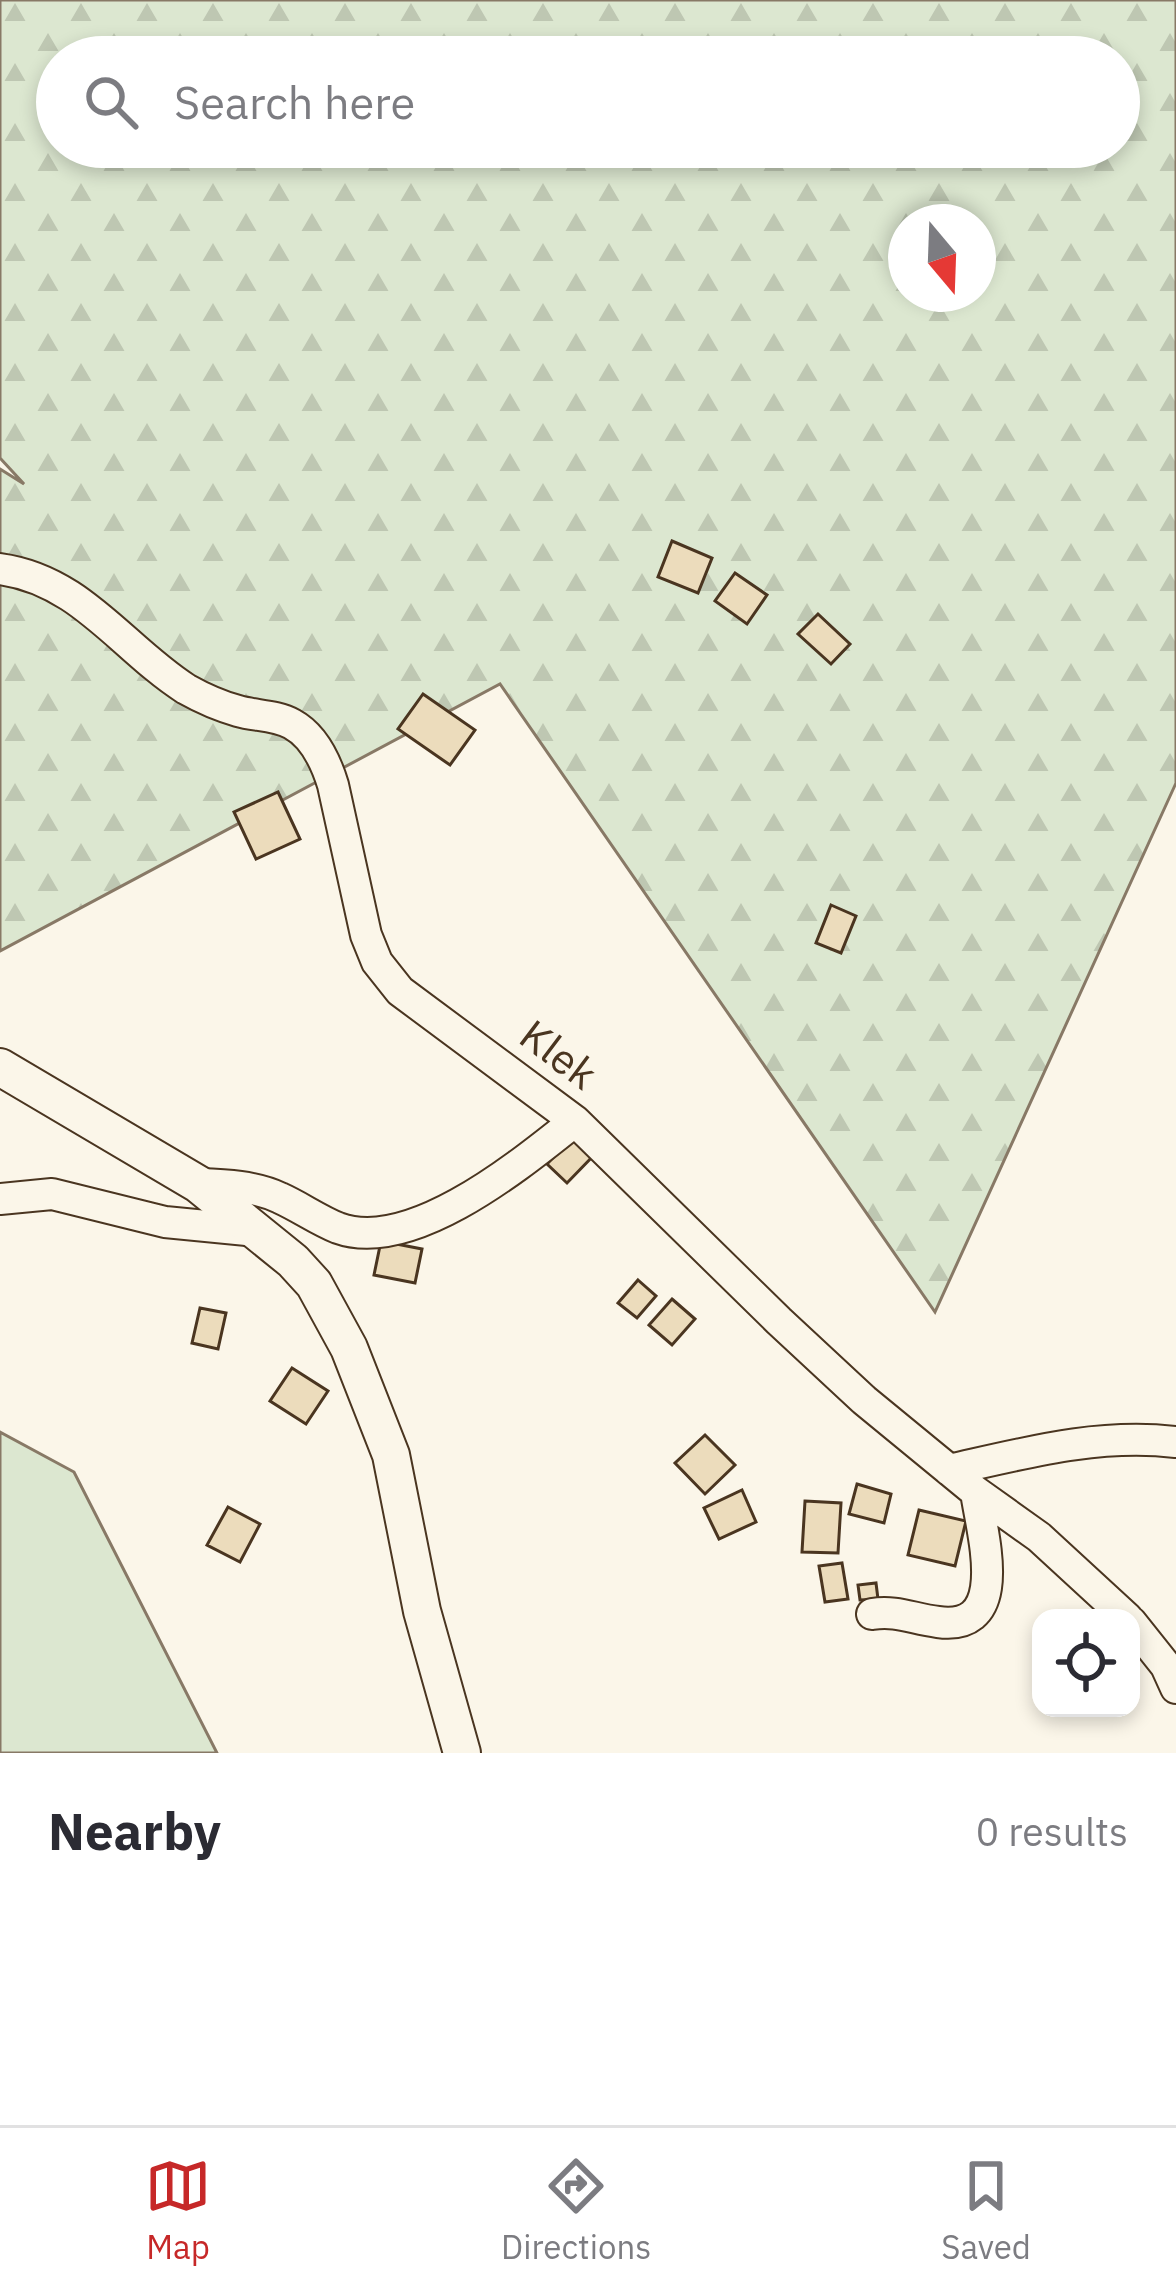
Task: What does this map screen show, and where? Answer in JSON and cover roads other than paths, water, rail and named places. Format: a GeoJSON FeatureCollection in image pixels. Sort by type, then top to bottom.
{"type":"FeatureCollection","features":[{"type":"Feature","properties":{"kind":"street","name":"Klek"},"geometry":{"type":"LineString","coordinates":[[0,569],[22,572],[94,610],[184,687],[237,711],[292,724],[311,741],[333,785],[366,935],[377,962],[400,991],[575,1120],[779,1322],[949,1470],[1055,1551],[1117,1609]]}},
{"type":"Feature","properties":{"kind":"street"},"geometry":{"type":"LineString","coordinates":[[0,1066],[198,1184],[314,1284],[368,1392],[391,1455],[422,1611],[462,1753]]}},
{"type":"Feature","properties":{"kind":"street"},"geometry":{"type":"LineString","coordinates":[[198,1184],[276,1196],[338,1228],[356,1232],[398,1227],[443,1212],[502,1179],[575,1120]]}},
{"type":"Feature","properties":{"kind":"street"},"geometry":{"type":"LineString","coordinates":[[0,1199],[52,1194],[164,1222],[257,1231]]}},
{"type":"Feature","properties":{"kind":"street"},"geometry":{"type":"LineString","coordinates":[[949,1470],[1085,1440],[1176,1442]]}},
{"type":"Feature","properties":{"kind":"street"},"geometry":{"type":"LineString","coordinates":[[872,1614],[904,1612],[958,1624],[980,1608],[988,1593],[976,1492]]}},
{"type":"Feature","properties":{"kind":"street","name":"Klek"},"geometry":{"type":"LineString","coordinates":[[1140,1634],[1173,1674]]}}]}
